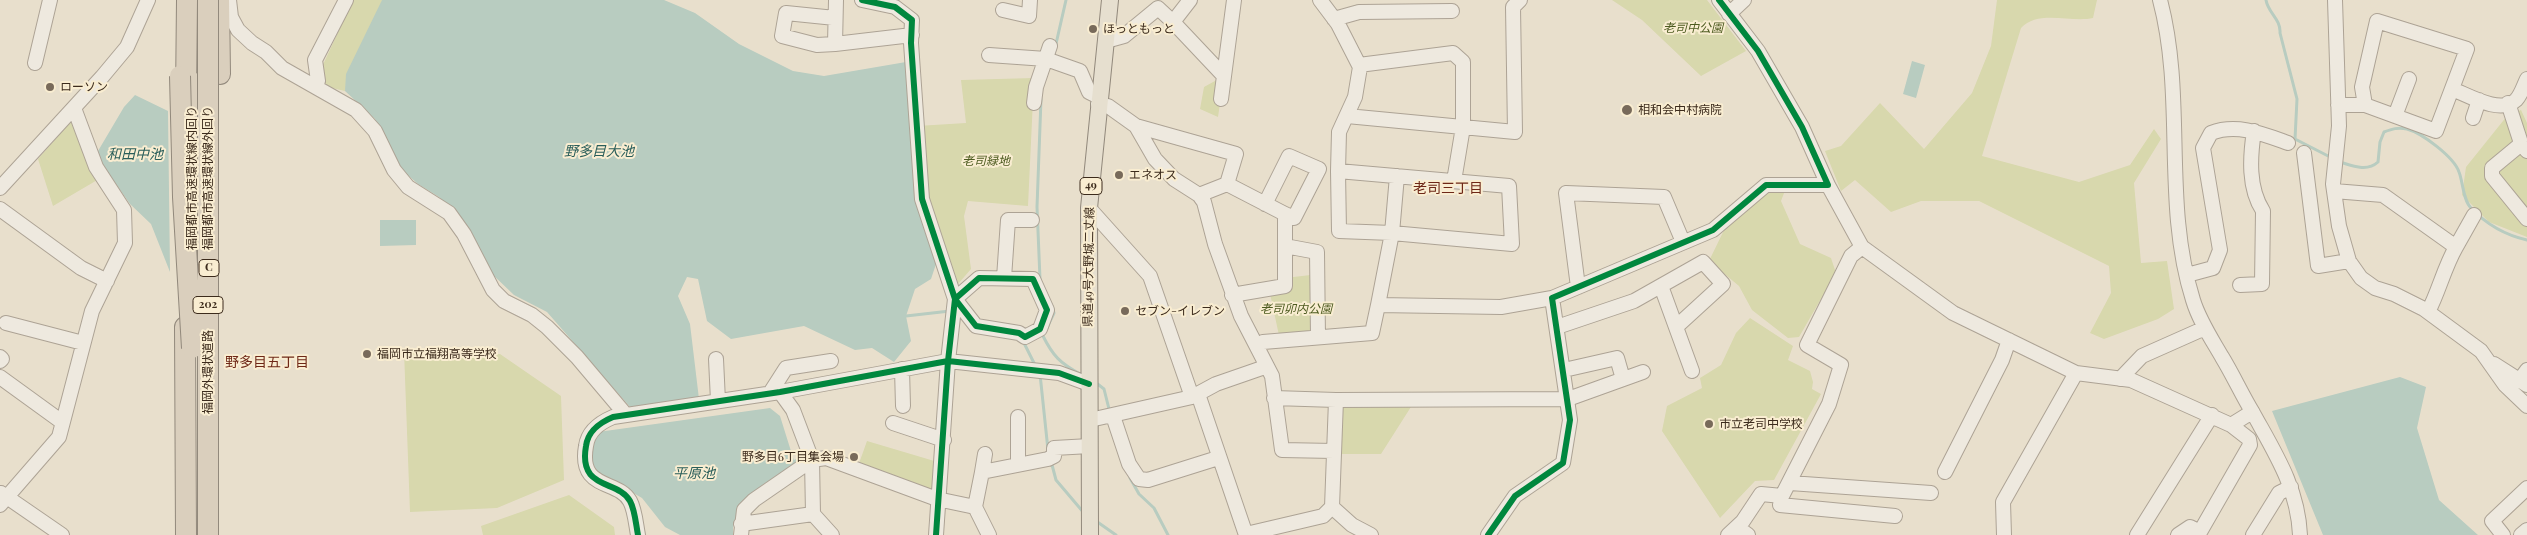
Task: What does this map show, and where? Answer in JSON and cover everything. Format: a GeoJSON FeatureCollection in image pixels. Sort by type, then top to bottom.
{"type":"FeatureCollection","features":[{"type":"Feature","properties":{"kind":"highway"},"geometry":{"type":"LineString","coordinates":[[179,0],[183,197],[192,348]]}},
{"type":"Feature","properties":{"kind":"highway","name":"福岡外環状道路"},"geometry":{"type":"LineString","coordinates":[[186,535],[187,0]]}},
{"type":"Feature","properties":{"kind":"highway","name":"福岡都市高速環状線内回り"},"geometry":{"type":"LineString","coordinates":[[192,0],[193,535]]}},
{"type":"Feature","properties":{"kind":"highway","name":"福岡外環状道路"},"geometry":{"type":"LineString","coordinates":[[208,0],[208,535]]}},
{"type":"Feature","properties":{"kind":"highway","name":"福岡都市高速環状線外回り"},"geometry":{"type":"LineString","coordinates":[[208,0],[208,535]]}},
{"type":"Feature","properties":{"kind":"highway"},"geometry":{"type":"LineString","coordinates":[[208,477],[215,374],[219,0]]}},
{"type":"Feature","properties":{"kind":"main road","name":"県道49号大野城二丈線"},"geometry":{"type":"LineString","coordinates":[[1090,521],[1090,446],[1103,418],[1089,379],[1089,208],[1110,0]]}},
{"type":"Feature","properties":{"kind":"street"},"geometry":{"type":"LineString","coordinates":[[35,63],[50,0]]}},
{"type":"Feature","properties":{"kind":"street"},"geometry":{"type":"LineString","coordinates":[[0,188],[127,47],[148,0]]}},
{"type":"Feature","properties":{"kind":"street"},"geometry":{"type":"LineString","coordinates":[[229,0],[232,18],[238,30],[282,68],[314,84],[356,110],[375,132],[394,170],[408,187],[449,213],[464,234],[493,290],[504,300],[532,315],[547,327],[577,357],[626,415]]}},
{"type":"Feature","properties":{"kind":"street"},"geometry":{"type":"LineString","coordinates":[[314,84],[318,81],[315,60],[346,0]]}},
{"type":"Feature","properties":{"kind":"street"},"geometry":{"type":"LineString","coordinates":[[836,0],[836,44]]}},
{"type":"Feature","properties":{"kind":"street"},"geometry":{"type":"LineString","coordinates":[[862,0],[895,8],[912,20],[922,198],[955,299],[976,326],[1019,333],[1025,336],[1040,329],[1047,310],[1033,279],[979,278],[955,299],[948,361],[936,535]]}},
{"type":"Feature","properties":{"kind":"street"},"geometry":{"type":"LineString","coordinates":[[1003,10],[1029,16],[1030,0]]}},
{"type":"Feature","properties":{"kind":"street"},"geometry":{"type":"LineString","coordinates":[[1173,22],[1190,0]]}},
{"type":"Feature","properties":{"kind":"street"},"geometry":{"type":"LineString","coordinates":[[1221,99],[1234,0]]}},
{"type":"Feature","properties":{"kind":"street"},"geometry":{"type":"LineString","coordinates":[[1320,0],[1334,19],[1359,65],[1356,98],[1340,132],[1338,171],[1339,231],[1392,233],[1512,244],[1509,186],[1338,171]]}},
{"type":"Feature","properties":{"kind":"street"},"geometry":{"type":"LineString","coordinates":[[1347,116],[1515,132],[1513,7],[1520,0]]}},
{"type":"Feature","properties":{"kind":"street"},"geometry":{"type":"LineString","coordinates":[[1719,0],[1758,51],[1802,127],[1828,185],[1862,247],[1953,313],[2076,373],[2131,380],[2212,415],[2231,425],[2249,438],[2250,445],[2203,533],[2190,527],[2178,535]]}},
{"type":"Feature","properties":{"kind":"street"},"geometry":{"type":"LineString","coordinates":[[1729,14],[1744,0]]}},
{"type":"Feature","properties":{"kind":"street"},"geometry":{"type":"LineString","coordinates":[[2160,0],[2171,53],[2178,231],[2193,300],[2205,328],[2280,459],[2291,488],[2300,535]]}},
{"type":"Feature","properties":{"kind":"street"},"geometry":{"type":"LineString","coordinates":[[2334,0],[2340,126],[2334,164],[2334,191],[2339,226],[2349,260],[2361,278],[2375,288],[2394,294],[2428,312],[2481,351],[2505,385],[2527,406]]}},
{"type":"Feature","properties":{"kind":"street"},"geometry":{"type":"LineString","coordinates":[[1106,41],[1124,36],[1158,8],[1224,76]]}},
{"type":"Feature","properties":{"kind":"street"},"geometry":{"type":"LineString","coordinates":[[1334,19],[1359,12],[1452,10]]}},
{"type":"Feature","properties":{"kind":"street"},"geometry":{"type":"LineString","coordinates":[[836,18],[786,13],[782,36],[817,46],[912,35]]}},
{"type":"Feature","properties":{"kind":"street"},"geometry":{"type":"LineString","coordinates":[[2338,105],[2365,105],[2436,131],[2467,49],[2377,20],[2362,86],[2365,105]]}},
{"type":"Feature","properties":{"kind":"street"},"geometry":{"type":"LineString","coordinates":[[1359,65],[1453,54],[1463,62],[1463,128],[1454,181]]}},
{"type":"Feature","properties":{"kind":"street"},"geometry":{"type":"LineString","coordinates":[[989,55],[1050,56],[1080,71],[1089,92],[1136,126],[1236,154],[1227,184]]}},
{"type":"Feature","properties":{"kind":"street"},"geometry":{"type":"LineString","coordinates":[[1034,103],[1036,87],[1050,56]]}},
{"type":"Feature","properties":{"kind":"street"},"geometry":{"type":"LineString","coordinates":[[2395,116],[2409,79]]}},
{"type":"Feature","properties":{"kind":"street"},"geometry":{"type":"LineString","coordinates":[[2452,89],[2496,105],[2516,100],[2527,79]]}},
{"type":"Feature","properties":{"kind":"street"},"geometry":{"type":"LineString","coordinates":[[2472,118],[2480,100]]}},
{"type":"Feature","properties":{"kind":"street"},"geometry":{"type":"LineString","coordinates":[[2508,103],[2524,147],[2492,168],[2492,176],[2527,219]]}},
{"type":"Feature","properties":{"kind":"street"},"geometry":{"type":"LineString","coordinates":[[62,535],[3,498],[59,437],[92,311],[125,243],[124,210],[96,166],[74,108]]}},
{"type":"Feature","properties":{"kind":"street"},"geometry":{"type":"LineString","coordinates":[[1136,126],[1155,159],[1174,180],[1199,195],[1204,202],[1214,244],[1232,295],[1265,367],[1272,376],[1282,450],[1334,451]]}},
{"type":"Feature","properties":{"kind":"street"},"geometry":{"type":"LineString","coordinates":[[2187,275],[2213,268],[2220,250],[2203,148],[2211,133],[2219,130],[2254,130],[2288,143]]}},
{"type":"Feature","properties":{"kind":"street"},"geometry":{"type":"LineString","coordinates":[[2240,285],[2262,284],[2263,212],[2257,203],[2249,158],[2254,130]]}},
{"type":"Feature","properties":{"kind":"street"},"geometry":{"type":"LineString","coordinates":[[2304,153],[2318,266],[2349,260]]}},
{"type":"Feature","properties":{"kind":"street"},"geometry":{"type":"LineString","coordinates":[[1199,195],[1227,184],[1285,214],[1294,218],[1319,169],[1289,156],[1266,204]]}},
{"type":"Feature","properties":{"kind":"street"},"geometry":{"type":"LineString","coordinates":[[1257,346],[1263,342],[1372,333],[1392,233],[1397,176]]}},
{"type":"Feature","properties":{"kind":"street"},"geometry":{"type":"LineString","coordinates":[[1378,305],[1501,307],[1552,298],[1713,230],[1766,184],[1828,185]]}},
{"type":"Feature","properties":{"kind":"street"},"geometry":{"type":"LineString","coordinates":[[2334,191],[2383,194],[2456,247]]}},
{"type":"Feature","properties":{"kind":"street"},"geometry":{"type":"LineString","coordinates":[[1578,287],[1566,193],[1664,196],[1683,242]]}},
{"type":"Feature","properties":{"kind":"street"},"geometry":{"type":"LineString","coordinates":[[1089,208],[1150,276],[1246,535],[1323,516],[1332,507],[1336,400]]}},
{"type":"Feature","properties":{"kind":"street"},"geometry":{"type":"LineString","coordinates":[[0,209],[81,268],[107,281]]}},
{"type":"Feature","properties":{"kind":"street"},"geometry":{"type":"LineString","coordinates":[[1232,295],[1286,286],[1285,214]]}},
{"type":"Feature","properties":{"kind":"street"},"geometry":{"type":"LineString","coordinates":[[2428,312],[2456,247],[2474,214]]}},
{"type":"Feature","properties":{"kind":"street"},"geometry":{"type":"LineString","coordinates":[[1004,278],[1008,220],[1032,220]]}},
{"type":"Feature","properties":{"kind":"street"},"geometry":{"type":"LineString","coordinates":[[1285,246],[1317,252],[1318,337]]}},
{"type":"Feature","properties":{"kind":"street"},"geometry":{"type":"LineString","coordinates":[[1862,247],[1851,256],[1807,345],[1841,365],[1829,404],[1782,496],[1780,505],[1895,516]]}},
{"type":"Feature","properties":{"kind":"street"},"geometry":{"type":"LineString","coordinates":[[1556,328],[1634,301],[1703,262],[1724,284],[1676,328]]}},
{"type":"Feature","properties":{"kind":"street"},"geometry":{"type":"LineString","coordinates":[[1661,286],[1692,371]]}},
{"type":"Feature","properties":{"kind":"street"},"geometry":{"type":"LineString","coordinates":[[1488,535],[1515,496],[1563,463],[1570,420],[1552,298]]}},
{"type":"Feature","properties":{"kind":"street"},"geometry":{"type":"LineString","coordinates":[[6,323],[84,343]]}},
{"type":"Feature","properties":{"kind":"street"},"geometry":{"type":"LineString","coordinates":[[2120,379],[2142,356],[2205,328]]}},
{"type":"Feature","properties":{"kind":"street"},"geometry":{"type":"LineString","coordinates":[[1944,472],[2002,360],[2009,340]]}},
{"type":"Feature","properties":{"kind":"street"},"geometry":{"type":"LineString","coordinates":[[1564,370],[1622,356],[1623,379]]}},
{"type":"Feature","properties":{"kind":"street"},"geometry":{"type":"LineString","coordinates":[[716,359],[718,401]]}},
{"type":"Feature","properties":{"kind":"street"},"geometry":{"type":"LineString","coordinates":[[775,393],[786,368],[831,361]]}},
{"type":"Feature","properties":{"kind":"street"},"geometry":{"type":"LineString","coordinates":[[638,535],[630,500],[592,477],[587,468],[585,453],[587,439],[597,426],[613,417],[775,393],[948,361],[1059,373],[1089,379]]}},
{"type":"Feature","properties":{"kind":"street"},"geometry":{"type":"LineString","coordinates":[[2489,362],[2524,379]]}},
{"type":"Feature","properties":{"kind":"street"},"geometry":{"type":"LineString","coordinates":[[1218,458],[1148,480],[1139,479],[1103,418],[1195,396],[1216,384],[1265,367]]}},
{"type":"Feature","properties":{"kind":"street"},"geometry":{"type":"LineString","coordinates":[[902,368],[903,406]]}},
{"type":"Feature","properties":{"kind":"street"},"geometry":{"type":"LineString","coordinates":[[1274,398],[1336,400],[1568,399],[1643,372]]}},
{"type":"Feature","properties":{"kind":"street"},"geometry":{"type":"LineString","coordinates":[[2004,535],[2003,502],[2076,373]]}},
{"type":"Feature","properties":{"kind":"street"},"geometry":{"type":"LineString","coordinates":[[0,377],[62,422]]}},
{"type":"Feature","properties":{"kind":"street"},"geometry":{"type":"LineString","coordinates":[[775,393],[794,410],[812,460],[814,514],[832,535]]}},
{"type":"Feature","properties":{"kind":"street"},"geometry":{"type":"LineString","coordinates":[[2231,425],[2252,412]]}},
{"type":"Feature","properties":{"kind":"street"},"geometry":{"type":"LineString","coordinates":[[2137,535],[2212,415]]}},
{"type":"Feature","properties":{"kind":"street"},"geometry":{"type":"LineString","coordinates":[[1018,417],[1018,464]]}},
{"type":"Feature","properties":{"kind":"street"},"geometry":{"type":"LineString","coordinates":[[893,423],[944,440]]}},
{"type":"Feature","properties":{"kind":"street"},"geometry":{"type":"LineString","coordinates":[[982,472],[1051,457],[1054,448],[1090,446]]}},
{"type":"Feature","properties":{"kind":"street"},"geometry":{"type":"LineString","coordinates":[[985,454],[975,507],[988,535]]}},
{"type":"Feature","properties":{"kind":"street"},"geometry":{"type":"LineString","coordinates":[[814,514],[741,529],[744,510],[754,500],[812,460],[826,458],[937,499],[975,507]]}},
{"type":"Feature","properties":{"kind":"street"},"geometry":{"type":"LineString","coordinates":[[1790,483],[1931,493]]}},
{"type":"Feature","properties":{"kind":"street"},"geometry":{"type":"LineString","coordinates":[[2253,535],[2279,493],[2291,488]]}},
{"type":"Feature","properties":{"kind":"street"},"geometry":{"type":"LineString","coordinates":[[2503,535],[2492,521],[2527,488]]}},
{"type":"Feature","properties":{"kind":"street"},"geometry":{"type":"LineString","coordinates":[[1738,532],[1762,494],[1782,496]]}},
{"type":"Feature","properties":{"kind":"street"},"geometry":{"type":"LineString","coordinates":[[1332,507],[1353,530],[1370,535]]}},
{"type":"Feature","properties":{"kind":"street"},"geometry":{"type":"LineString","coordinates":[[1300,521],[1303,535]]}},
{"type":"Feature","properties":{"kind":"street"},"geometry":{"type":"LineString","coordinates":[[2521,535],[2527,530]]}},
{"type":"Feature","properties":{"kind":"green space"},"geometry":{"type":"Polygon","coordinates":[[[353,0],[387,0],[345,91],[314,84],[353,0]]]}},
{"type":"Feature","properties":{"kind":"green space","name":"老司中公園"},"geometry":{"type":"Polygon","coordinates":[[[1612,0],[1707,0],[1746,51],[1701,76],[1642,20],[1612,0]]]}},
{"type":"Feature","properties":{"kind":"green space"},"geometry":{"type":"Polygon","coordinates":[[[1997,0],[2097,0],[2093,18],[2036,19],[2028,22],[2021,28],[1982,156],[2079,182],[2130,165],[2154,129],[2161,139],[2134,183],[2141,263],[2167,261],[2174,309],[2158,319],[2104,339],[2090,333],[2111,293],[2109,266],[1979,201],[1921,201],[1891,212],[1855,180],[1841,191],[1825,151],[1841,146],[1880,103],[1924,149],[1972,93],[1991,46],[1997,0]]]}},
{"type":"Feature","properties":{"kind":"green space"},"geometry":{"type":"Polygon","coordinates":[[[1224,76],[1218,117],[1200,109],[1204,87],[1224,76]]]}},
{"type":"Feature","properties":{"kind":"green space","name":"老司緑地"},"geometry":{"type":"Polygon","coordinates":[[[1034,78],[1028,206],[968,201],[964,216],[971,269],[952,291],[922,199],[917,126],[966,123],[961,80],[1034,78]]]}},
{"type":"Feature","properties":{"kind":"green space"},"geometry":{"type":"Polygon","coordinates":[[[2521,110],[2527,123],[2527,237],[2489,222],[2462,195],[2466,167],[2507,116],[2521,110]]]}},
{"type":"Feature","properties":{"kind":"green space"},"geometry":{"type":"Polygon","coordinates":[[[73,119],[99,179],[53,206],[38,159],[73,119]]]}},
{"type":"Feature","properties":{"kind":"green space"},"geometry":{"type":"Polygon","coordinates":[[[1768,188],[1786,188],[1781,201],[1800,244],[1831,258],[1836,273],[1799,337],[1788,338],[1752,310],[1739,286],[1709,261],[1726,226],[1768,188]]]}},
{"type":"Feature","properties":{"kind":"green space","name":"老司卯内公園"},"geometry":{"type":"Polygon","coordinates":[[[1319,274],[1318,337],[1280,340],[1269,289],[1285,278],[1319,274]]]}},
{"type":"Feature","properties":{"kind":"green space"},"geometry":{"type":"Polygon","coordinates":[[[1750,318],[1793,346],[1788,360],[1810,371],[1813,382],[1812,389],[1821,394],[1774,480],[1755,481],[1720,518],[1662,431],[1667,406],[1702,388],[1700,378],[1721,365],[1736,333],[1750,318]]]}},
{"type":"Feature","properties":{"kind":"green space"},"geometry":{"type":"Polygon","coordinates":[[[404,351],[500,354],[561,396],[564,480],[497,508],[410,512],[404,351]]]}},
{"type":"Feature","properties":{"kind":"green space"},"geometry":{"type":"Polygon","coordinates":[[[1416,399],[1381,454],[1334,454],[1336,400],[1416,399]]]}},
{"type":"Feature","properties":{"kind":"green space"},"geometry":{"type":"Polygon","coordinates":[[[867,441],[941,463],[937,499],[857,469],[867,441]]]}},
{"type":"Feature","properties":{"kind":"green space"},"geometry":{"type":"Polygon","coordinates":[[[569,495],[614,527],[615,535],[483,535],[481,526],[569,495]]]}},
{"type":"Feature","properties":{"kind":"water","name":"野多目大池"},"geometry":{"type":"Polygon","coordinates":[[[382,0],[664,0],[695,13],[739,44],[793,71],[824,76],[906,62],[937,261],[931,279],[915,289],[906,316],[911,341],[894,362],[872,348],[855,350],[804,326],[731,339],[707,321],[698,279],[687,277],[678,296],[690,324],[699,399],[630,407],[547,312],[514,295],[491,273],[463,220],[439,197],[418,184],[395,164],[375,119],[345,91],[346,74],[382,0]]]}},
{"type":"Feature","properties":{"kind":"water"},"geometry":{"type":"Polygon","coordinates":[[[1912,61],[1925,65],[1916,98],[1903,94],[1912,61]]]}},
{"type":"Feature","properties":{"kind":"water","name":"和田中池"},"geometry":{"type":"Polygon","coordinates":[[[135,95],[168,111],[170,272],[151,224],[130,204],[104,167],[98,151],[124,107],[135,95]]]}},
{"type":"Feature","properties":{"kind":"water"},"geometry":{"type":"Polygon","coordinates":[[[380,220],[416,220],[416,245],[380,246],[380,220]]]}},
{"type":"Feature","properties":{"kind":"water"},"geometry":{"type":"Polygon","coordinates":[[[2400,377],[2426,387],[2417,428],[2439,500],[2478,535],[2323,535],[2272,411],[2400,377]]]}},
{"type":"Feature","properties":{"kind":"water","name":"平原池"},"geometry":{"type":"Polygon","coordinates":[[[770,408],[780,416],[795,464],[753,492],[745,501],[738,511],[734,522],[733,535],[680,535],[665,527],[642,498],[602,475],[591,465],[591,444],[598,432],[770,408]]]}},
{"type":"Feature","properties":{"kind":"waterway"},"geometry":{"type":"LineString","coordinates":[[1053,57],[1066,0]]}},
{"type":"Feature","properties":{"kind":"waterway"},"geometry":{"type":"LineString","coordinates":[[2266,0],[2269,9],[2279,24],[2297,99],[2295,139],[2332,158]]}},
{"type":"Feature","properties":{"kind":"waterway"},"geometry":{"type":"LineString","coordinates":[[1040,279],[1037,207],[1041,99]]}},
{"type":"Feature","properties":{"kind":"waterway"},"geometry":{"type":"LineString","coordinates":[[2340,162],[2360,167],[2374,165],[2378,162],[2380,142],[2384,132],[2401,128],[2413,131],[2437,146],[2456,166],[2468,205],[2477,214],[2497,228],[2527,240]]}},
{"type":"Feature","properties":{"kind":"waterway"},"geometry":{"type":"LineString","coordinates":[[1052,306],[1054,313],[1043,336],[1050,349],[1058,358],[1080,374]]}},
{"type":"Feature","properties":{"kind":"waterway"},"geometry":{"type":"LineString","coordinates":[[906,316],[950,311]]}},
{"type":"Feature","properties":{"kind":"waterway"},"geometry":{"type":"LineString","coordinates":[[1023,341],[1036,367]]}},
{"type":"Feature","properties":{"kind":"waterway"},"geometry":{"type":"LineString","coordinates":[[1040,374],[1048,450]]}},
{"type":"Feature","properties":{"kind":"waterway"},"geometry":{"type":"LineString","coordinates":[[1095,382],[1104,389],[1110,413]]}},
{"type":"Feature","properties":{"kind":"waterway"},"geometry":{"type":"LineString","coordinates":[[794,462],[805,454]]}},
{"type":"Feature","properties":{"kind":"waterway"},"geometry":{"type":"LineString","coordinates":[[1051,461],[1056,480],[1084,513]]}},
{"type":"Feature","properties":{"kind":"waterway"},"geometry":{"type":"LineString","coordinates":[[1130,478],[1139,494],[1154,508],[1168,535]]}},
{"type":"Feature","properties":{"kind":"waterway"},"geometry":{"type":"LineString","coordinates":[[1096,521],[1116,535]]}},
{"type":"Feature","properties":{"kind":"cycle path"},"geometry":{"type":"LineString","coordinates":[[862,0],[895,7],[912,20],[911,43],[922,199],[955,299],[976,326],[1019,333],[1025,337],[1040,329],[1047,310],[1033,279],[979,278],[955,299],[948,361],[936,535]]}},
{"type":"Feature","properties":{"kind":"cycle path"},"geometry":{"type":"LineString","coordinates":[[1488,535],[1515,496],[1563,463],[1570,420],[1552,298],[1713,230],[1766,185],[1828,185],[1802,127],[1758,51],[1719,0]]}},
{"type":"Feature","properties":{"kind":"cycle path"},"geometry":{"type":"LineString","coordinates":[[638,535],[630,501],[617,489],[593,477],[588,470],[585,460],[589,436],[599,425],[613,417],[780,392],[948,361],[1059,373],[1089,384]]}},
{"type":"Feature","properties":{"kind":"place","name":"ほっともっと"},"geometry":{"type":"Point","coordinates":[1093,29]}},
{"type":"Feature","properties":{"kind":"place","name":"ローソン"},"geometry":{"type":"Point","coordinates":[50,87]}},
{"type":"Feature","properties":{"kind":"place","name":"相和会中村病院"},"geometry":{"type":"Point","coordinates":[1627,110]}},
{"type":"Feature","properties":{"kind":"place","name":"エネオス"},"geometry":{"type":"Point","coordinates":[1119,175]}},
{"type":"Feature","properties":{"kind":"place","name":"セブン-イレブン"},"geometry":{"type":"Point","coordinates":[1125,311]}},
{"type":"Feature","properties":{"kind":"place","name":"福岡市立福翔高等学校"},"geometry":{"type":"Point","coordinates":[367,354]}},
{"type":"Feature","properties":{"kind":"place","name":"市立老司中学校"},"geometry":{"type":"Point","coordinates":[1709,424]}},
{"type":"Feature","properties":{"kind":"place","name":"野多目6丁目集会場"},"geometry":{"type":"Point","coordinates":[854,457]}},
{"type":"Feature","properties":{"kind":"district","name":"老司三丁目"},"geometry":{"type":"Point","coordinates":[1448,189]}},
{"type":"Feature","properties":{"kind":"district","name":"野多目五丁目"},"geometry":{"type":"Point","coordinates":[267,363]}}]}
